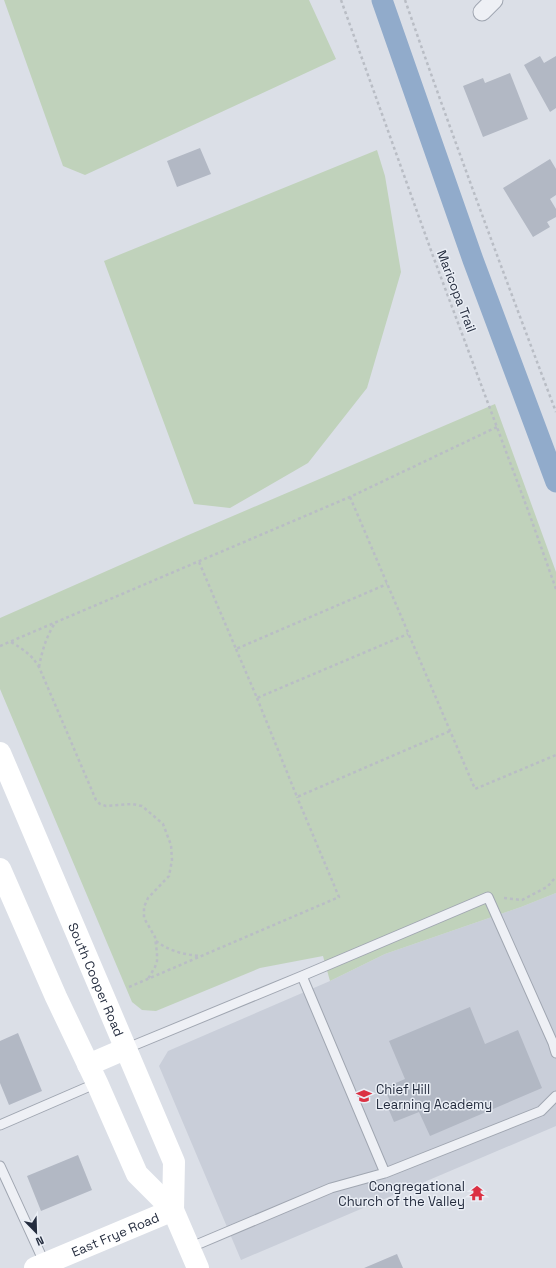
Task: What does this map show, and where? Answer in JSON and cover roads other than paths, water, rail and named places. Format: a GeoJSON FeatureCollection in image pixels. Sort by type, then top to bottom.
{"type":"FeatureCollection","features":[{"type":"Feature","properties":{"kind":"main road","name":"South Cooper Road"},"geometry":{"type":"LineString","coordinates":[[0,752],[174,1162],[173,1210]]}},
{"type":"Feature","properties":{"kind":"main road","name":"South Cooper Road"},"geometry":{"type":"LineString","coordinates":[[0,869],[56,997],[93,1074],[137,1174],[173,1210],[198,1268]]}},
{"type":"Feature","properties":{"kind":"main road"},"geometry":{"type":"LineString","coordinates":[[93,1074],[125,1049]]}},
{"type":"Feature","properties":{"kind":"main road","name":"East Frye Road"},"geometry":{"type":"LineString","coordinates":[[40,1266],[173,1210]]}},
{"type":"Feature","properties":{"kind":"street"},"geometry":{"type":"LineString","coordinates":[[482,12],[494,0]]}},
{"type":"Feature","properties":{"kind":"lane"},"geometry":{"type":"LineString","coordinates":[[125,1049],[488,897],[553,1043],[556,1053]]}},
{"type":"Feature","properties":{"kind":"lane"},"geometry":{"type":"LineString","coordinates":[[302,976],[385,1173]]}},
{"type":"Feature","properties":{"kind":"lane"},"geometry":{"type":"LineString","coordinates":[[0,1125],[93,1074]]}},
{"type":"Feature","properties":{"kind":"lane"},"geometry":{"type":"LineString","coordinates":[[189,1248],[331,1188],[385,1173],[541,1111],[556,1096]]}},
{"type":"Feature","properties":{"kind":"lane"},"geometry":{"type":"LineString","coordinates":[[0,1166],[40,1266]]}},
{"type":"Feature","properties":{"kind":"waterway"},"geometry":{"type":"LineString","coordinates":[[382,0],[473,260],[556,482]]}},
{"type":"Feature","properties":{"kind":"place","name":"Chief Hill Learning Academy"},"geometry":{"type":"Point","coordinates":[364,1096]}},
{"type":"Feature","properties":{"kind":"place","name":"Congregational Church of the Valley"},"geometry":{"type":"Point","coordinates":[477,1193]}}]}
